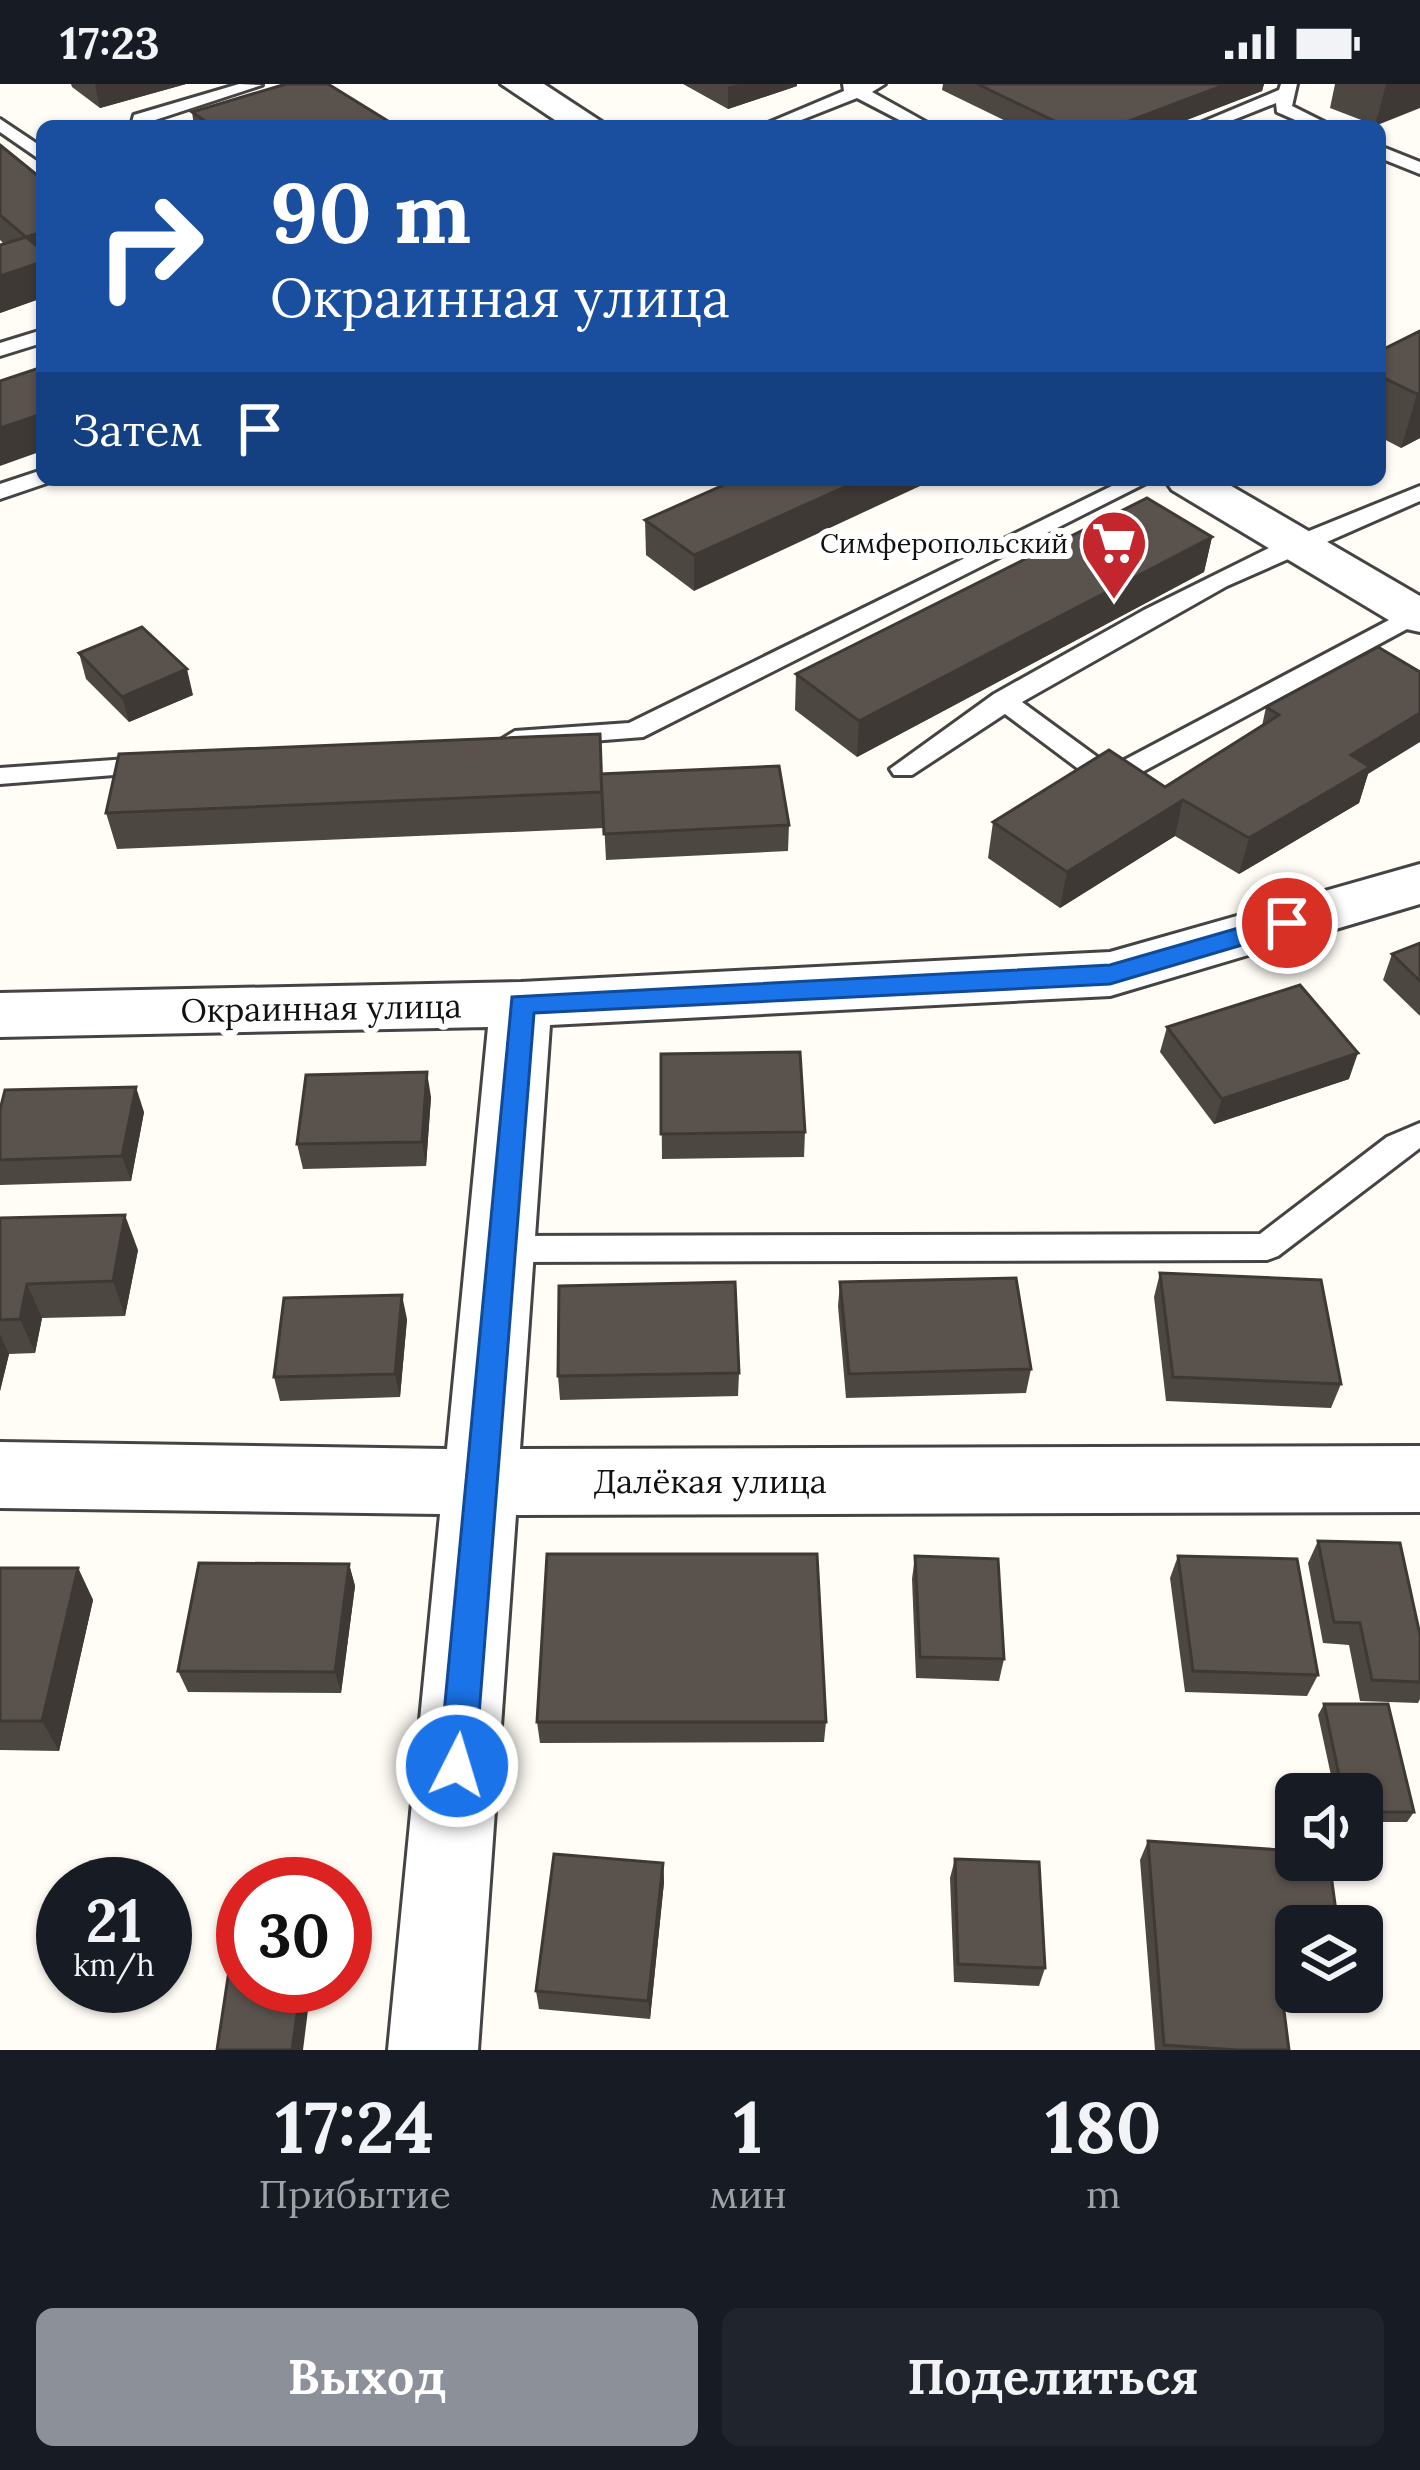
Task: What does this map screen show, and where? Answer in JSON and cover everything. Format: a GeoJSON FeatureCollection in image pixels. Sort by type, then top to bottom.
{"type":"FeatureCollection","features":[{"type":"Feature","properties":{"kind":"street"},"geometry":{"type":"LineString","coordinates":[[519,84],[580,120]]}},
{"type":"Feature","properties":{"kind":"street"},"geometry":{"type":"LineString","coordinates":[[1198,486],[1418,616]]}},
{"type":"Feature","properties":{"kind":"street","name":"Окраинная улица"},"geometry":{"type":"LineString","coordinates":[[0,1016],[521,1004],[1110,974],[1420,884]]}},
{"type":"Feature","properties":{"kind":"street"},"geometry":{"type":"LineString","coordinates":[[433,2050],[521,1004]]}},
{"type":"Feature","properties":{"kind":"street","name":"Далёкая улица"},"geometry":{"type":"LineString","coordinates":[[0,1475],[481,1482],[1420,1479]]}},
{"type":"Feature","properties":{"kind":"lane"},"geometry":{"type":"LineString","coordinates":[[782,120],[850,87],[877,84]]}},
{"type":"Feature","properties":{"kind":"lane"},"geometry":{"type":"LineString","coordinates":[[140,120],[254,85]]}},
{"type":"Feature","properties":{"kind":"lane"},"geometry":{"type":"LineString","coordinates":[[850,87],[913,120]]}},
{"type":"Feature","properties":{"kind":"lane"},"geometry":{"type":"LineString","coordinates":[[1216,120],[1288,89]]}},
{"type":"Feature","properties":{"kind":"lane"},"geometry":{"type":"LineString","coordinates":[[1288,89],[1283,108],[1310,120]]}},
{"type":"Feature","properties":{"kind":"lane"},"geometry":{"type":"LineString","coordinates":[[0,124],[36,151]]}},
{"type":"Feature","properties":{"kind":"lane"},"geometry":{"type":"LineString","coordinates":[[1386,149],[1400,145]]}},
{"type":"Feature","properties":{"kind":"lane"},"geometry":{"type":"LineString","coordinates":[[1386,154],[1420,169]]}},
{"type":"Feature","properties":{"kind":"lane"},"geometry":{"type":"LineString","coordinates":[[0,350],[36,338]]}},
{"type":"Feature","properties":{"kind":"lane"},"geometry":{"type":"LineString","coordinates":[[0,492],[36,479]]}},
{"type":"Feature","properties":{"kind":"lane"},"geometry":{"type":"LineString","coordinates":[[494,741],[634,730],[1129,486]]}},
{"type":"Feature","properties":{"kind":"lane"},"geometry":{"type":"LineString","coordinates":[[903,769],[1003,700],[1253,565],[1346,520],[1420,493]]}},
{"type":"Feature","properties":{"kind":"lane"},"geometry":{"type":"LineString","coordinates":[[1003,700],[1109,779],[1418,616]]}},
{"type":"Feature","properties":{"kind":"lane"},"geometry":{"type":"LineString","coordinates":[[0,776],[188,763]]}},
{"type":"Feature","properties":{"kind":"lane"},"geometry":{"type":"LineString","coordinates":[[501,1249],[1267,1247],[1398,1145],[1420,1135]]}},
{"type":"Feature","properties":{"kind":"building"},"geometry":{"type":"Polygon","coordinates":[[[286,84],[328,84],[386,120],[203,120],[192,112],[286,84]]]}},
{"type":"Feature","properties":{"kind":"building"},"geometry":{"type":"Polygon","coordinates":[[[977,84],[1227,84],[1132,120],[1052,120],[977,84]]]}},
{"type":"Feature","properties":{"kind":"building"},"geometry":{"type":"Polygon","coordinates":[[[0,145],[36,174],[36,234],[26,237],[0,215],[0,145]]]}},
{"type":"Feature","properties":{"kind":"building"},"geometry":{"type":"Polygon","coordinates":[[[26,237],[36,245],[36,264],[0,276],[0,245],[26,237]]]}},
{"type":"Feature","properties":{"kind":"building"},"geometry":{"type":"Polygon","coordinates":[[[1420,331],[1420,393],[1386,379],[1386,348],[1420,331]]]}},
{"type":"Feature","properties":{"kind":"building"},"geometry":{"type":"Polygon","coordinates":[[[36,369],[36,416],[0,428],[0,381],[36,369]]]}},
{"type":"Feature","properties":{"kind":"building"},"geometry":{"type":"Polygon","coordinates":[[[722,486],[847,486],[694,555],[645,520],[722,486]]]}},
{"type":"Feature","properties":{"kind":"building"},"geometry":{"type":"Polygon","coordinates":[[[1147,498],[1212,537],[859,721],[796,674],[1147,498]]]}},
{"type":"Feature","properties":{"kind":"building"},"geometry":{"type":"Polygon","coordinates":[[[142,627],[187,669],[122,697],[79,653],[142,627]]]}},
{"type":"Feature","properties":{"kind":"building"},"geometry":{"type":"Polygon","coordinates":[[[1378,647],[1420,672],[1420,713],[1351,755],[1370,767],[1249,838],[1183,800],[1067,872],[993,822],[1109,750],[1165,787],[1279,715],[1266,707],[1378,647]]]}},
{"type":"Feature","properties":{"kind":"building"},"geometry":{"type":"Polygon","coordinates":[[[600,734],[602,792],[106,813],[119,754],[600,734]]]}},
{"type":"Feature","properties":{"kind":"building"},"geometry":{"type":"Polygon","coordinates":[[[779,766],[789,825],[604,834],[601,774],[779,766]]]}},
{"type":"Feature","properties":{"kind":"building"},"geometry":{"type":"Polygon","coordinates":[[[1420,943],[1420,981],[1392,954],[1420,943]]]}},
{"type":"Feature","properties":{"kind":"building"},"geometry":{"type":"Polygon","coordinates":[[[1300,985],[1358,1053],[1222,1099],[1167,1027],[1300,985]]]}},
{"type":"Feature","properties":{"kind":"building"},"geometry":{"type":"Polygon","coordinates":[[[800,1052],[805,1132],[661,1134],[661,1054],[800,1052]]]}},
{"type":"Feature","properties":{"kind":"building"},"geometry":{"type":"Polygon","coordinates":[[[427,1072],[422,1142],[297,1144],[306,1075],[427,1072]]]}},
{"type":"Feature","properties":{"kind":"building"},"geometry":{"type":"Polygon","coordinates":[[[136,1087],[122,1156],[0,1160],[5,1090],[136,1087]]]}},
{"type":"Feature","properties":{"kind":"building"},"geometry":{"type":"Polygon","coordinates":[[[125,1215],[113,1281],[27,1284],[20,1319],[0,1320],[0,1218],[125,1215]]]}},
{"type":"Feature","properties":{"kind":"building"},"geometry":{"type":"Polygon","coordinates":[[[1160,1273],[1321,1280],[1341,1384],[1173,1377],[1160,1273]]]}},
{"type":"Feature","properties":{"kind":"building"},"geometry":{"type":"Polygon","coordinates":[[[1016,1278],[1031,1369],[849,1374],[840,1282],[1016,1278]]]}},
{"type":"Feature","properties":{"kind":"building"},"geometry":{"type":"Polygon","coordinates":[[[735,1282],[739,1373],[558,1376],[559,1286],[735,1282]]]}},
{"type":"Feature","properties":{"kind":"building"},"geometry":{"type":"Polygon","coordinates":[[[402,1295],[395,1374],[274,1377],[284,1298],[402,1295]]]}},
{"type":"Feature","properties":{"kind":"building"},"geometry":{"type":"Polygon","coordinates":[[[1318,1541],[1400,1543],[1420,1635],[1420,1682],[1372,1680],[1360,1623],[1334,1622],[1318,1541]]]}},
{"type":"Feature","properties":{"kind":"building"},"geometry":{"type":"Polygon","coordinates":[[[547,1554],[817,1554],[826,1722],[537,1722],[547,1554]]]}},
{"type":"Feature","properties":{"kind":"building"},"geometry":{"type":"Polygon","coordinates":[[[915,1556],[998,1559],[1004,1659],[920,1657],[915,1556]]]}},
{"type":"Feature","properties":{"kind":"building"},"geometry":{"type":"Polygon","coordinates":[[[1178,1556],[1297,1559],[1318,1675],[1193,1671],[1178,1556]]]}},
{"type":"Feature","properties":{"kind":"building"},"geometry":{"type":"Polygon","coordinates":[[[199,1563],[349,1564],[335,1672],[178,1671],[199,1563]]]}},
{"type":"Feature","properties":{"kind":"building"},"geometry":{"type":"Polygon","coordinates":[[[0,1568],[78,1568],[42,1721],[0,1721],[0,1568]]]}},
{"type":"Feature","properties":{"kind":"building"},"geometry":{"type":"Polygon","coordinates":[[[1324,1704],[1388,1704],[1414,1812],[1383,1812],[1383,1773],[1339,1773],[1324,1704]]]}},
{"type":"Feature","properties":{"kind":"building"},"geometry":{"type":"Polygon","coordinates":[[[1148,1841],[1275,1850],[1275,1881],[1332,1881],[1335,1905],[1275,1905],[1275,2013],[1284,2013],[1289,2050],[1164,2045],[1148,1841]]]}},
{"type":"Feature","properties":{"kind":"building"},"geometry":{"type":"Polygon","coordinates":[[[554,1854],[663,1863],[648,2001],[536,1991],[554,1854]]]}},
{"type":"Feature","properties":{"kind":"building"},"geometry":{"type":"Polygon","coordinates":[[[955,1859],[1039,1862],[1045,1968],[958,1964],[955,1859]]]}},
{"type":"Feature","properties":{"kind":"building"},"geometry":{"type":"Polygon","coordinates":[[[223,2013],[297,2013],[292,2050],[217,2050],[223,2013]]]}},
{"type":"Feature","properties":{"kind":"place","name":"Симферопольский"},"geometry":{"type":"Point","coordinates":[1114,602]}},
{"type":"Feature","properties":{"kind":"route"},"geometry":{"type":"LineString","coordinates":[[457,1766],[521,1004],[1110,974],[1287,923]]}}]}
